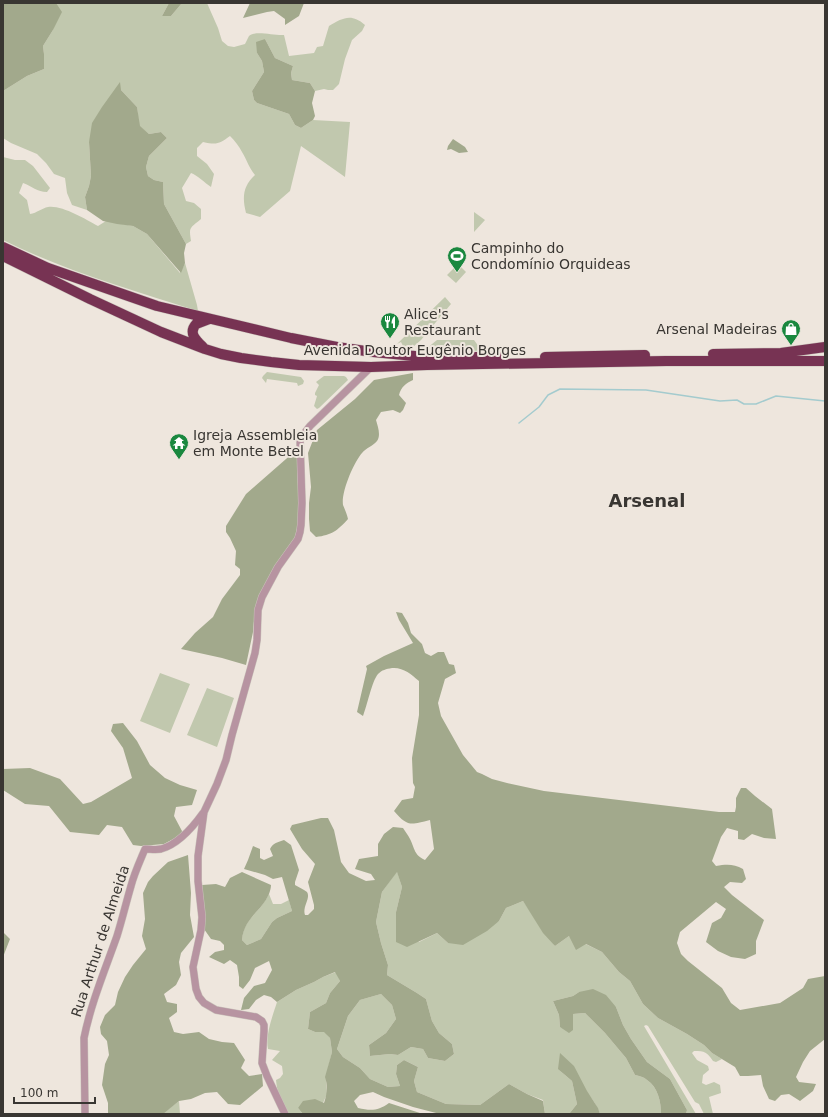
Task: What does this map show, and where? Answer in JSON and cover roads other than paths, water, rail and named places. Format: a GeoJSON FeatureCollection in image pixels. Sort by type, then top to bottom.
{"type":"FeatureCollection","features":[{"type":"Feature","properties":{"kind":"highway","name":"Avenida Doutor Eugênio Borges"},"geometry":{"type":"LineString","coordinates":[[3,247],[48,268],[158,306],[291,338],[373,352],[425,357],[498,358],[781,353],[825,347]]}},
{"type":"Feature","properties":{"kind":"highway","name":"Avenida Doutor Eugênio Borges"},"geometry":{"type":"LineString","coordinates":[[3,256],[134,320],[205,349],[241,358],[299,365],[371,367],[666,361],[825,361]]}},
{"type":"Feature","properties":{"kind":"highway"},"geometry":{"type":"LineString","coordinates":[[205,349],[194,337],[192,331],[196,324],[209,319]]}},
{"type":"Feature","properties":{"kind":"street"},"geometry":{"type":"LineString","coordinates":[[285,1114],[262,1063],[264,1025],[262,1021],[256,1017],[216,1010],[204,1003],[199,997],[196,989],[193,967],[202,917],[198,881],[198,856],[204,812],[226,760],[255,653],[258,610],[262,597],[278,567],[298,539],[300,532],[302,503],[300,439],[310,426],[371,367]]}},
{"type":"Feature","properties":{"kind":"street","name":"Rua Arthur de Almeida"},"geometry":{"type":"LineString","coordinates":[[85,1114],[84,1038],[88,1018],[139,864],[145,849],[160,849],[179,840],[204,812]]}},
{"type":"Feature","properties":{"kind":"waterway"},"geometry":{"type":"LineString","coordinates":[[519,423],[539,407],[548,395],[560,389],[646,390],[720,401],[737,400],[744,404],[756,404],[776,396],[825,401]]}},
{"type":"Feature","properties":{"kind":"place","name":"Campinho do Condomínio Orquideas"},"geometry":{"type":"Point","coordinates":[457,273]}},
{"type":"Feature","properties":{"kind":"place","name":"Alice's Restaurant"},"geometry":{"type":"Point","coordinates":[390,339]}},
{"type":"Feature","properties":{"kind":"place","name":"Arsenal Madeiras"},"geometry":{"type":"Point","coordinates":[791,346]}},
{"type":"Feature","properties":{"kind":"place","name":"Igreja Assembleia em Monte Betel"},"geometry":{"type":"Point","coordinates":[179,460]}},
{"type":"Feature","properties":{"kind":"district","name":"Arsenal"},"geometry":{"type":"Point","coordinates":[647,500]}}]}
